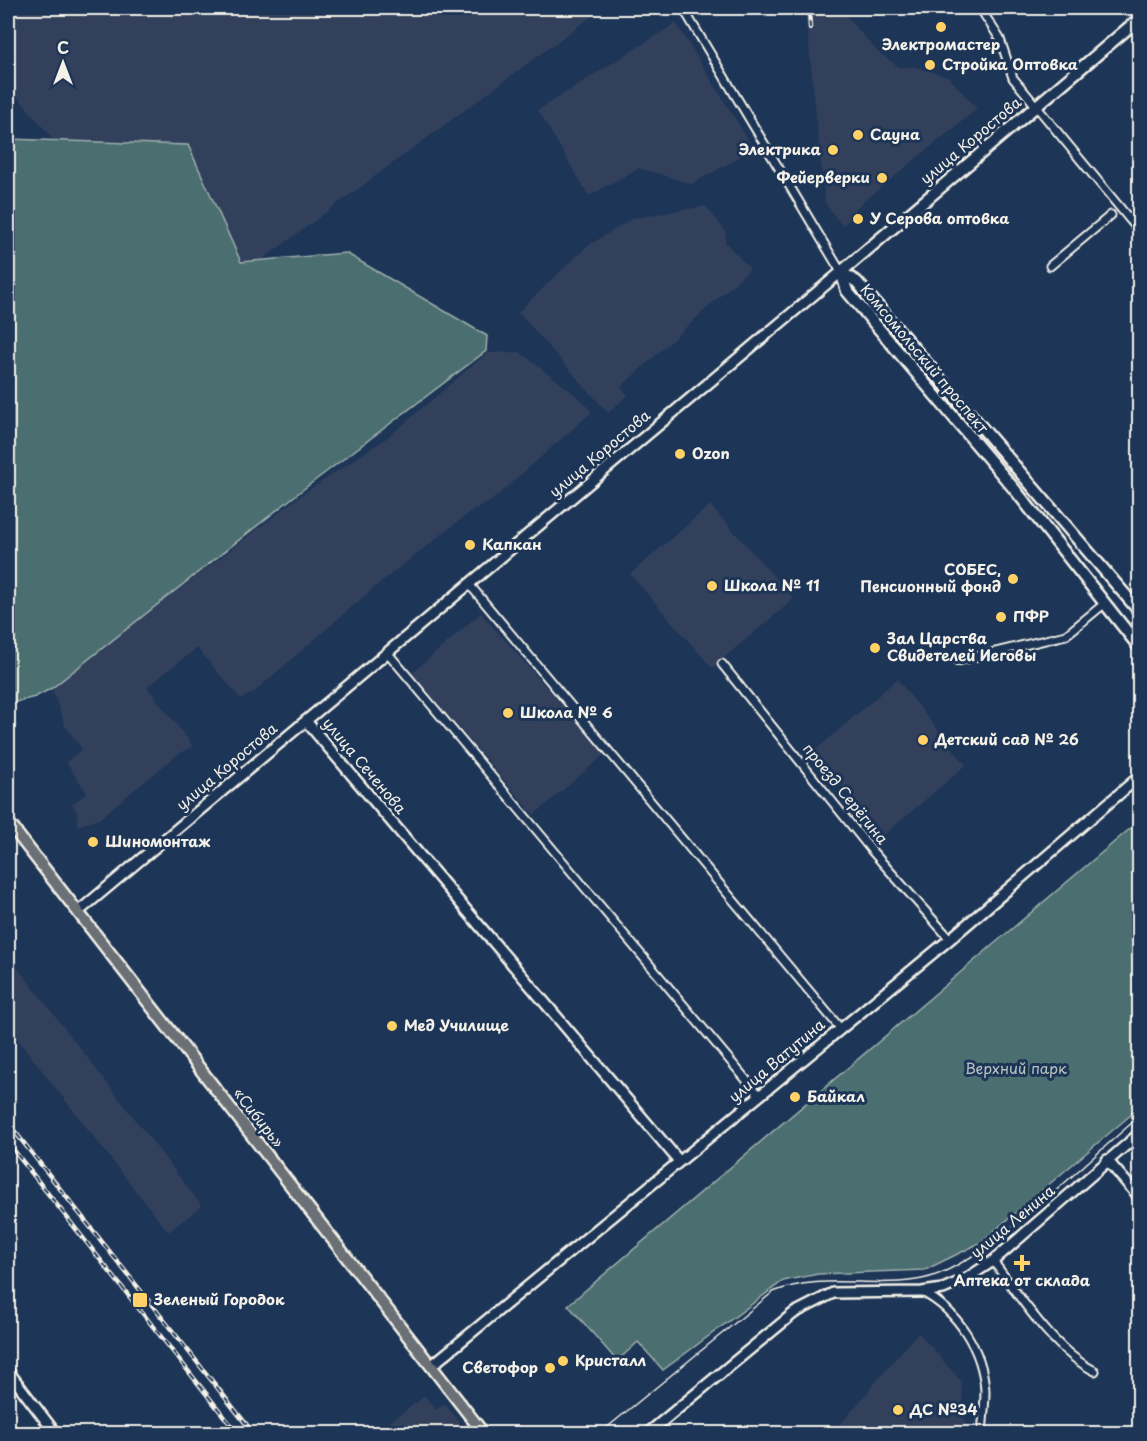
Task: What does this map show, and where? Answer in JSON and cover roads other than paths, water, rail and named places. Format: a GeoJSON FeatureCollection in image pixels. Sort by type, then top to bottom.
{"type":"FeatureCollection","features":[{"type":"Feature","properties":{"kind":"main road","name":"улица Коростова"},"geometry":{"type":"LineString","coordinates":[[841,272],[1140,18]]}},
{"type":"Feature","properties":{"kind":"main road","name":"Комсомольский проспект"},"geometry":{"type":"LineString","coordinates":[[841,272],[857,282],[1140,612]]}},
{"type":"Feature","properties":{"kind":"main road","name":"Комсомольский проспект"},"geometry":{"type":"LineString","coordinates":[[841,272],[847,291],[1016,491],[1140,648]]}},
{"type":"Feature","properties":{"kind":"main road","name":"«Сибирь»"},"geometry":{"type":"LineString","coordinates":[[8,822],[484,1434]]}},
{"type":"Feature","properties":{"kind":"street"},"geometry":{"type":"LineString","coordinates":[[683,8],[841,272]]}},
{"type":"Feature","properties":{"kind":"street"},"geometry":{"type":"LineString","coordinates":[[980,8],[1000,39],[1013,78],[1140,232]]}},
{"type":"Feature","properties":{"kind":"street"},"geometry":{"type":"LineString","coordinates":[[1050,266],[1111,215]]}},
{"type":"Feature","properties":{"kind":"street","name":"улица Коростова"},"geometry":{"type":"LineString","coordinates":[[78,912],[841,272]]}},
{"type":"Feature","properties":{"kind":"street"},"geometry":{"type":"LineString","coordinates":[[468,584],[840,1028]]}},
{"type":"Feature","properties":{"kind":"street"},"geometry":{"type":"LineString","coordinates":[[958,661],[1066,635],[1104,604]]}},
{"type":"Feature","properties":{"kind":"street"},"geometry":{"type":"LineString","coordinates":[[387,652],[759,1095]]}},
{"type":"Feature","properties":{"kind":"street","name":"проезд Серёгина"},"geometry":{"type":"LineString","coordinates":[[722,664],[872,850],[950,939]]}},
{"type":"Feature","properties":{"kind":"street","name":"улица Сеченова"},"geometry":{"type":"LineString","coordinates":[[306,721],[680,1161]]}},
{"type":"Feature","properties":{"kind":"street","name":"улица Ватутина"},"geometry":{"type":"LineString","coordinates":[[431,1366],[950,939],[1140,776]]}},
{"type":"Feature","properties":{"kind":"street","name":"улица Ленина"},"geometry":{"type":"LineString","coordinates":[[647,1434],[794,1313],[818,1298],[833,1293],[922,1292],[943,1289],[964,1280],[993,1261],[1140,1133]]}},
{"type":"Feature","properties":{"kind":"street"},"geometry":{"type":"LineString","coordinates":[[1107,1160],[1140,1198]]}},
{"type":"Feature","properties":{"kind":"street"},"geometry":{"type":"LineString","coordinates":[[993,1261],[1041,1322],[1081,1365],[1095,1371]]}},
{"type":"Feature","properties":{"kind":"street"},"geometry":{"type":"LineString","coordinates":[[922,1292],[941,1302],[974,1344],[985,1390],[982,1434]]}},
{"type":"Feature","properties":{"kind":"street"},"geometry":{"type":"LineString","coordinates":[[8,1371],[56,1434]]}},
{"type":"Feature","properties":{"kind":"tram line"},"geometry":{"type":"LineString","coordinates":[[599,1434],[773,1292],[810,1283],[903,1282],[947,1271],[1004,1234],[1140,1116]]}},
{"type":"Feature","properties":{"kind":"railway"},"geometry":{"type":"LineString","coordinates":[[809,8],[810,28]]}},
{"type":"Feature","properties":{"kind":"railway"},"geometry":{"type":"LineString","coordinates":[[8,1123],[254,1434]]}},
{"type":"Feature","properties":{"kind":"railway"},"geometry":{"type":"LineString","coordinates":[[8,1143],[238,1434]]}},
{"type":"Feature","properties":{"kind":"place","name":"Электромастер"},"geometry":{"type":"Point","coordinates":[941,27]}},
{"type":"Feature","properties":{"kind":"place","name":"Стройка Оптовка"},"geometry":{"type":"Point","coordinates":[930,65]}},
{"type":"Feature","properties":{"kind":"place","name":"Сауна"},"geometry":{"type":"Point","coordinates":[858,135]}},
{"type":"Feature","properties":{"kind":"place","name":"Электрика"},"geometry":{"type":"Point","coordinates":[833,150]}},
{"type":"Feature","properties":{"kind":"place","name":"Фейерверки"},"geometry":{"type":"Point","coordinates":[882,178]}},
{"type":"Feature","properties":{"kind":"place","name":"У Серова оптовка"},"geometry":{"type":"Point","coordinates":[858,219]}},
{"type":"Feature","properties":{"kind":"place","name":"Ozon"},"geometry":{"type":"Point","coordinates":[680,454]}},
{"type":"Feature","properties":{"kind":"place","name":"Капкан"},"geometry":{"type":"Point","coordinates":[470,545]}},
{"type":"Feature","properties":{"kind":"place","name":"СОБЕС, Пенсионный фонд"},"geometry":{"type":"Point","coordinates":[1013,579]}},
{"type":"Feature","properties":{"kind":"place","name":"Школа № 11"},"geometry":{"type":"Point","coordinates":[712,586]}},
{"type":"Feature","properties":{"kind":"place","name":"ПФР"},"geometry":{"type":"Point","coordinates":[1001,617]}},
{"type":"Feature","properties":{"kind":"place","name":"Зал Царства Свидетелей Иеговы"},"geometry":{"type":"Point","coordinates":[875,648]}},
{"type":"Feature","properties":{"kind":"place","name":"Школа № 6"},"geometry":{"type":"Point","coordinates":[508,713]}},
{"type":"Feature","properties":{"kind":"place","name":"Детский сад № 26"},"geometry":{"type":"Point","coordinates":[923,740]}},
{"type":"Feature","properties":{"kind":"place","name":"Шиномонтаж"},"geometry":{"type":"Point","coordinates":[93,842]}},
{"type":"Feature","properties":{"kind":"place","name":"Мед Училище"},"geometry":{"type":"Point","coordinates":[392,1026]}},
{"type":"Feature","properties":{"kind":"place","name":"Байкал"},"geometry":{"type":"Point","coordinates":[795,1097]}},
{"type":"Feature","properties":{"kind":"place","name":"Аптека от склада"},"geometry":{"type":"Point","coordinates":[1022,1263]}},
{"type":"Feature","properties":{"kind":"place","name":"Зеленый Городок"},"geometry":{"type":"Point","coordinates":[140,1300]}},
{"type":"Feature","properties":{"kind":"place","name":"Кристалл"},"geometry":{"type":"Point","coordinates":[563,1361]}},
{"type":"Feature","properties":{"kind":"place","name":"Светофор"},"geometry":{"type":"Point","coordinates":[550,1368]}},
{"type":"Feature","properties":{"kind":"place","name":"ДС №34"},"geometry":{"type":"Point","coordinates":[898,1410]}},
{"type":"Feature","properties":{"kind":"park label","name":"Верхний парк"},"geometry":{"type":"Point","coordinates":[1016,1069]}}]}
